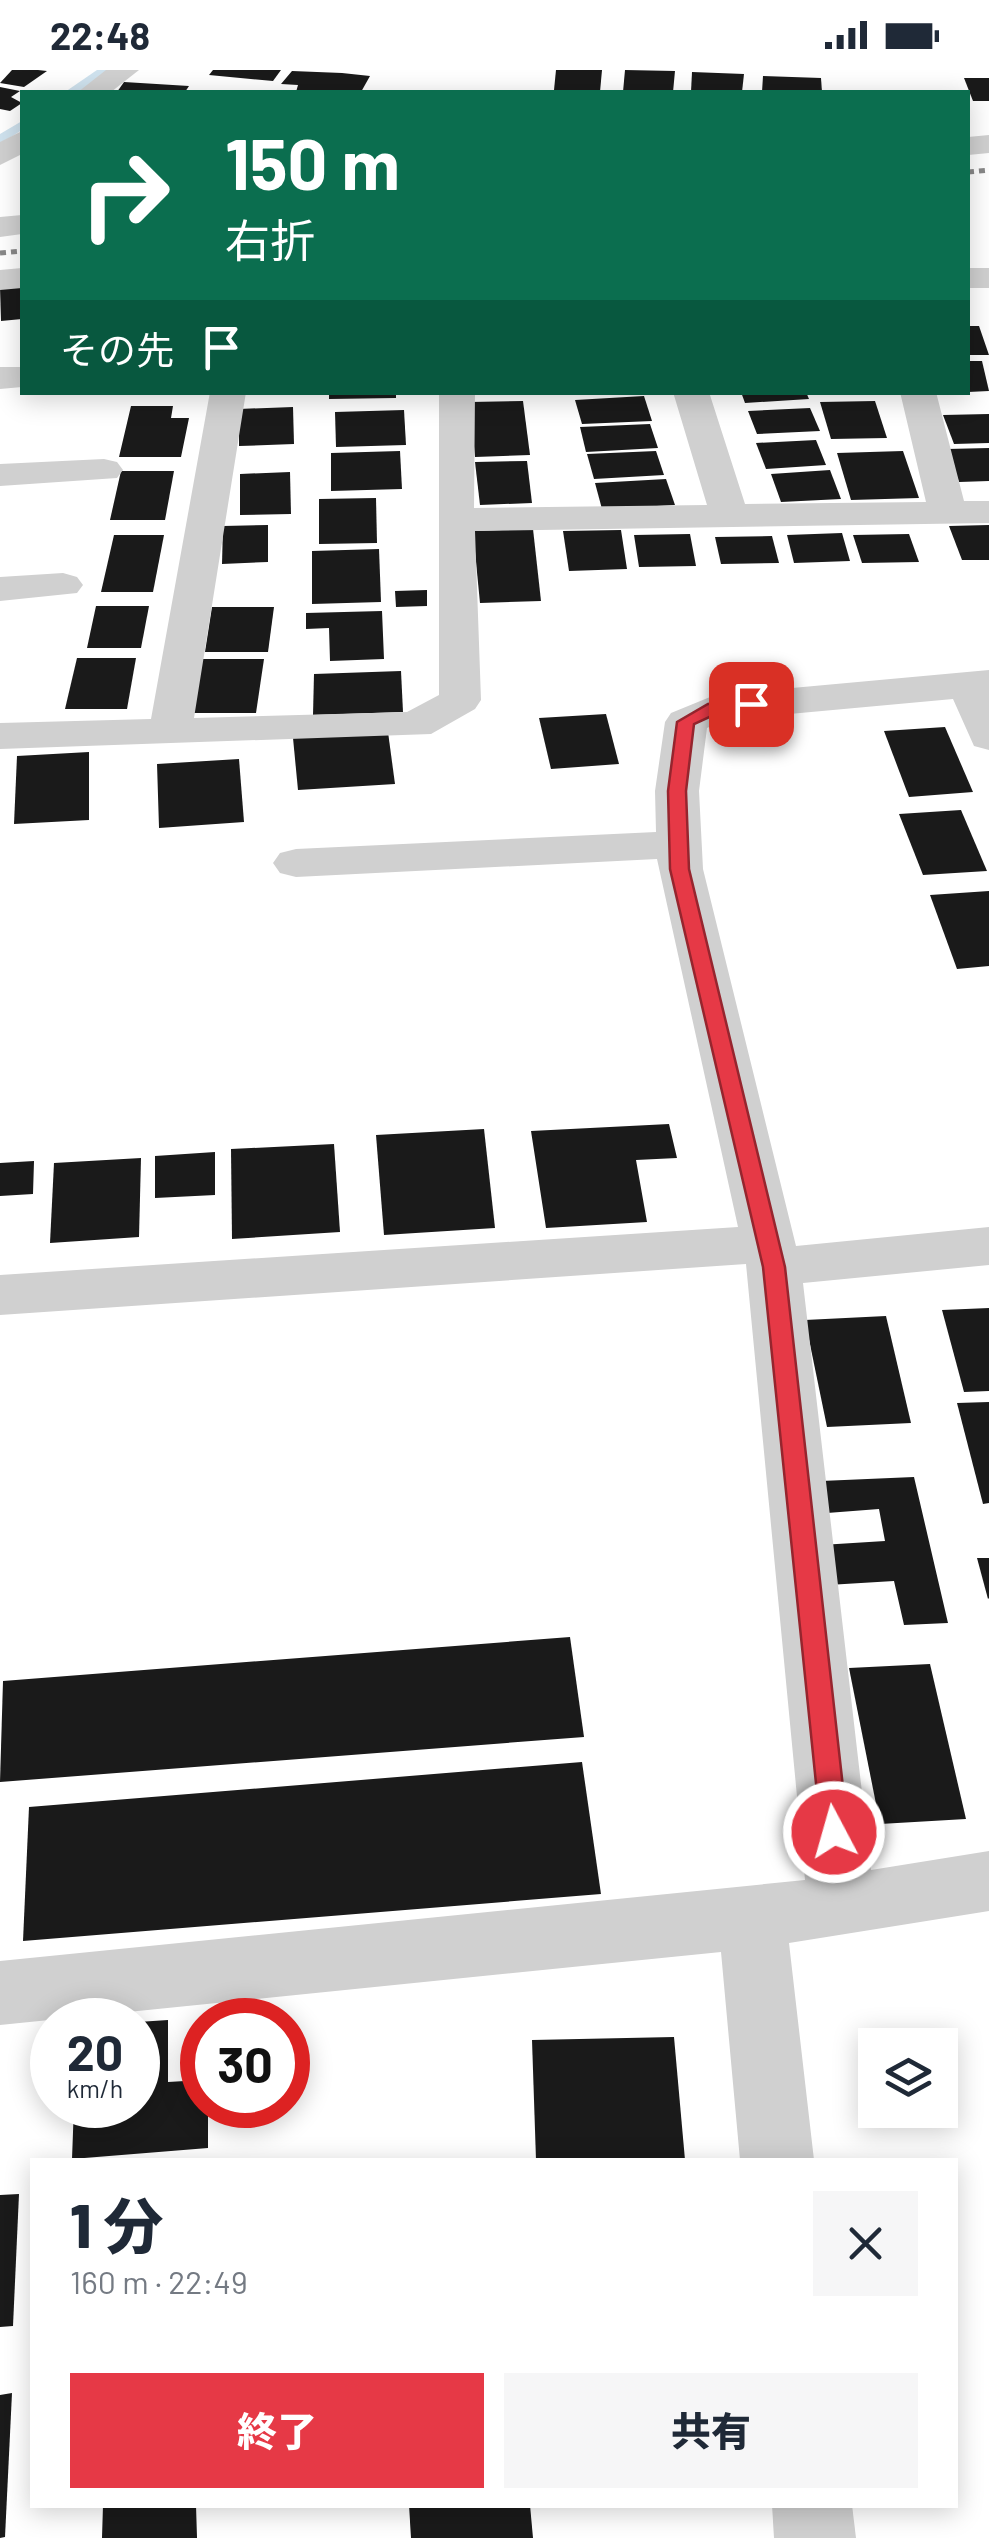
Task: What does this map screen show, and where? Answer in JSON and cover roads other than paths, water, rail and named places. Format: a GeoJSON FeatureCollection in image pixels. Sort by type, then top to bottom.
{"type":"FeatureCollection","features":[{"type":"Feature","properties":{"kind":"street"},"geometry":{"type":"LineString","coordinates":[[95,90],[125,70]]}},
{"type":"Feature","properties":{"kind":"street"},"geometry":{"type":"LineString","coordinates":[[170,732],[227,395]]}},
{"type":"Feature","properties":{"kind":"street"},"geometry":{"type":"LineString","coordinates":[[0,736],[416,725],[460,700],[455,520],[457,395]]}},
{"type":"Feature","properties":{"kind":"street"},"geometry":{"type":"LineString","coordinates":[[692,395],[729,515]]}},
{"type":"Feature","properties":{"kind":"street"},"geometry":{"type":"LineString","coordinates":[[919,395],[947,510]]}},
{"type":"Feature","properties":{"kind":"street"},"geometry":{"type":"LineString","coordinates":[[0,475],[104,470]]}},
{"type":"Feature","properties":{"kind":"street"},"geometry":{"type":"LineString","coordinates":[[455,520],[989,512]]}},
{"type":"Feature","properties":{"kind":"street"},"geometry":{"type":"LineString","coordinates":[[0,589],[63,585]]}},
{"type":"Feature","properties":{"kind":"street"},"geometry":{"type":"LineString","coordinates":[[842,1908],[771,1255],[680,869],[677,791],[686,722],[714,708],[979,684],[989,738]]}},
{"type":"Feature","properties":{"kind":"street"},"geometry":{"type":"LineString","coordinates":[[296,862],[678,844]]}},
{"type":"Feature","properties":{"kind":"street"},"geometry":{"type":"LineString","coordinates":[[0,1295],[989,1246]]}},
{"type":"Feature","properties":{"kind":"street"},"geometry":{"type":"LineString","coordinates":[[0,1992],[752,1919],[842,1908],[989,1880]]}},
{"type":"Feature","properties":{"kind":"street"},"geometry":{"type":"LineString","coordinates":[[752,1919],[776,2158]]}},
{"type":"Feature","properties":{"kind":"street"},"geometry":{"type":"LineString","coordinates":[[812,2508],[815,2538]]}},
{"type":"Feature","properties":{"kind":"waterway"},"geometry":{"type":"LineString","coordinates":[[74,90],[105,70]]}},
{"type":"Feature","properties":{"kind":"waterway"},"geometry":{"type":"LineString","coordinates":[[0,140],[20,126]]}},
{"type":"Feature","properties":{"kind":"railway"},"geometry":{"type":"LineString","coordinates":[[970,172],[989,170]]}},
{"type":"Feature","properties":{"kind":"railway"},"geometry":{"type":"LineString","coordinates":[[0,253],[20,251]]}}]}
